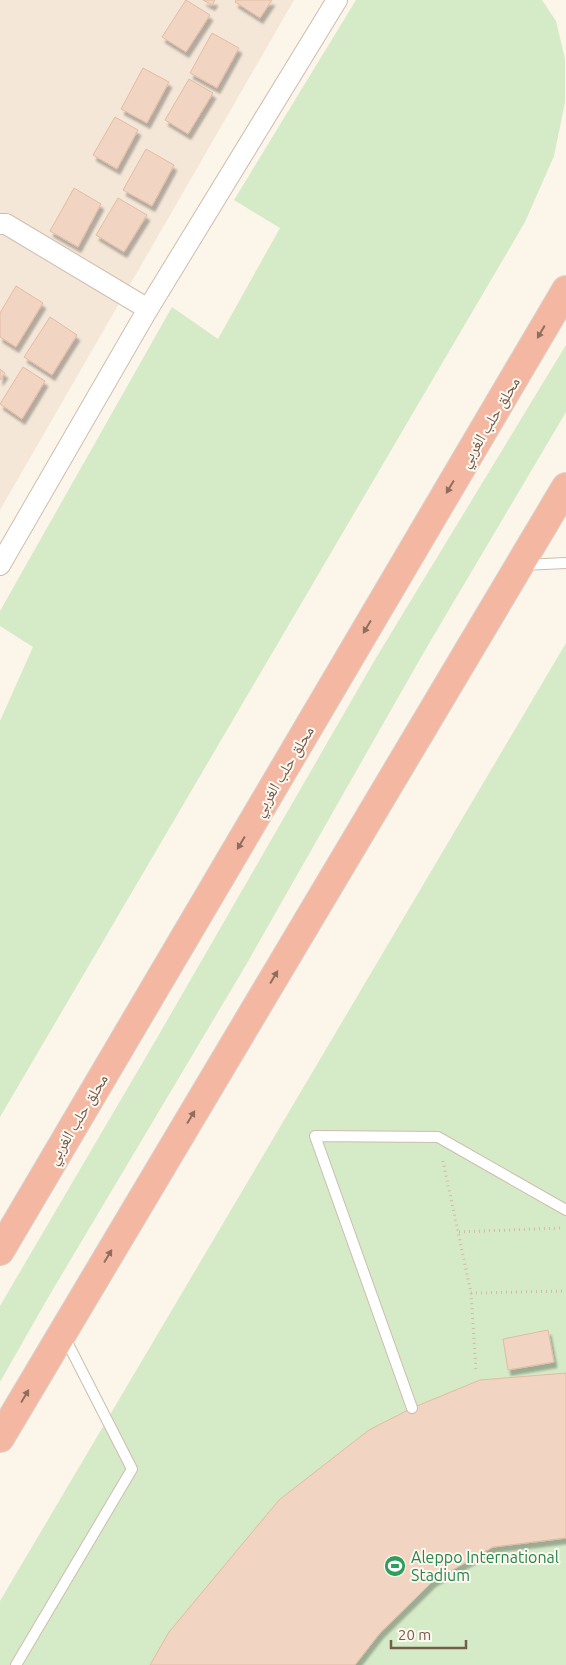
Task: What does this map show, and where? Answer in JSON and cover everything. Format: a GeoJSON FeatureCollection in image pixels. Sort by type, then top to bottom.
{"type":"FeatureCollection","features":[{"type":"Feature","properties":{"kind":"highway","name":"محلق حلب الغربي"},"geometry":{"type":"LineString","coordinates":[[0,1251],[566,290]]}},
{"type":"Feature","properties":{"kind":"highway"},"geometry":{"type":"LineString","coordinates":[[0,1438],[566,487]]}},
{"type":"Feature","properties":{"kind":"street"},"geometry":{"type":"LineString","coordinates":[[0,565],[148,310],[337,0]]}},
{"type":"Feature","properties":{"kind":"street"},"geometry":{"type":"LineString","coordinates":[[0,224],[6,224],[148,310]]}},
{"type":"Feature","properties":{"kind":"lane"},"geometry":{"type":"LineString","coordinates":[[519,565],[566,563]]}},
{"type":"Feature","properties":{"kind":"lane"},"geometry":{"type":"LineString","coordinates":[[412,1408],[314,1136],[438,1137],[566,1210]]}},
{"type":"Feature","properties":{"kind":"lane"},"geometry":{"type":"LineString","coordinates":[[16,1665],[132,1469],[62,1333]]}},
{"type":"Feature","properties":{"kind":"path"},"geometry":{"type":"LineString","coordinates":[[438,1137],[471,1293],[476,1370]]}},
{"type":"Feature","properties":{"kind":"path"},"geometry":{"type":"LineString","coordinates":[[459,1232],[566,1228]]}},
{"type":"Feature","properties":{"kind":"path"},"geometry":{"type":"LineString","coordinates":[[471,1293],[566,1291]]}},
{"type":"Feature","properties":{"kind":"shaded area"},"geometry":{"type":"Polygon","coordinates":[[[0,0],[294,0],[0,510],[0,0]]]}},
{"type":"Feature","properties":{"kind":"green space"},"geometry":{"type":"Polygon","coordinates":[[[356,0],[542,0],[556,21],[565,59],[565,102],[554,156],[525,222],[0,1117],[0,721],[33,647],[0,626],[0,611],[172,307],[218,339],[280,228],[234,200],[356,0]]]}},
{"type":"Feature","properties":{"kind":"green space"},"geometry":{"type":"Polygon","coordinates":[[[566,345],[566,412],[424,652],[243,970],[0,1382],[0,1306],[376,658],[566,345]]]}},
{"type":"Feature","properties":{"kind":"green space"},"geometry":{"type":"Polygon","coordinates":[[[566,643],[566,1665],[0,1665],[0,1601],[566,643]]]}},
{"type":"Feature","properties":{"kind":"building"},"geometry":{"type":"Polygon","coordinates":[[[186,0],[210,15],[186,52],[162,37],[186,0]]]}},
{"type":"Feature","properties":{"kind":"building"},"geometry":{"type":"Polygon","coordinates":[[[203,0],[215,0],[212,5],[203,0]]]}},
{"type":"Feature","properties":{"kind":"building"},"geometry":{"type":"Polygon","coordinates":[[[236,0],[272,0],[260,18],[235,2],[236,0]]]}},
{"type":"Feature","properties":{"kind":"building"},"geometry":{"type":"Polygon","coordinates":[[[212,33],[239,48],[217,88],[190,73],[212,33]]]}},
{"type":"Feature","properties":{"kind":"building"},"geometry":{"type":"Polygon","coordinates":[[[143,68],[169,82],[147,123],[121,109],[143,68]]]}},
{"type":"Feature","properties":{"kind":"building"},"geometry":{"type":"Polygon","coordinates":[[[189,79],[213,93],[188,134],[165,120],[189,79]]]}},
{"type":"Feature","properties":{"kind":"building"},"geometry":{"type":"Polygon","coordinates":[[[115,117],[138,130],[117,169],[93,155],[115,117]]]}},
{"type":"Feature","properties":{"kind":"building"},"geometry":{"type":"Polygon","coordinates":[[[146,149],[174,165],[152,206],[123,190],[146,149]]]}},
{"type":"Feature","properties":{"kind":"building"},"geometry":{"type":"Polygon","coordinates":[[[74,188],[101,204],[78,247],[50,231],[74,188]]]}},
{"type":"Feature","properties":{"kind":"building"},"geometry":{"type":"Polygon","coordinates":[[[118,198],[147,215],[124,252],[96,235],[118,198]]]}},
{"type":"Feature","properties":{"kind":"building"},"geometry":{"type":"Polygon","coordinates":[[[16,286],[43,303],[16,347],[0,337],[0,313],[16,286]]]}},
{"type":"Feature","properties":{"kind":"building"},"geometry":{"type":"Polygon","coordinates":[[[50,317],[77,335],[52,375],[24,357],[50,317]]]}},
{"type":"Feature","properties":{"kind":"building"},"geometry":{"type":"Polygon","coordinates":[[[23,367],[45,381],[22,419],[0,404],[23,367]]]}},
{"type":"Feature","properties":{"kind":"building"},"geometry":{"type":"Polygon","coordinates":[[[0,369],[5,373],[0,380],[0,369]]]}},
{"type":"Feature","properties":{"kind":"building"},"geometry":{"type":"Polygon","coordinates":[[[548,1330],[554,1362],[508,1370],[503,1339],[548,1330]]]}},
{"type":"Feature","properties":{"kind":"building","name":"Aleppo International Stadium"},"geometry":{"type":"Polygon","coordinates":[[[566,1373],[566,1538],[493,1547],[433,1581],[380,1633],[355,1665],[150,1665],[169,1632],[279,1500],[369,1430],[412,1408],[480,1380],[566,1373]]]}},
{"type":"Feature","properties":{"kind":"place","name":"Aleppo International Stadium"},"geometry":{"type":"Point","coordinates":[395,1566]}}]}
